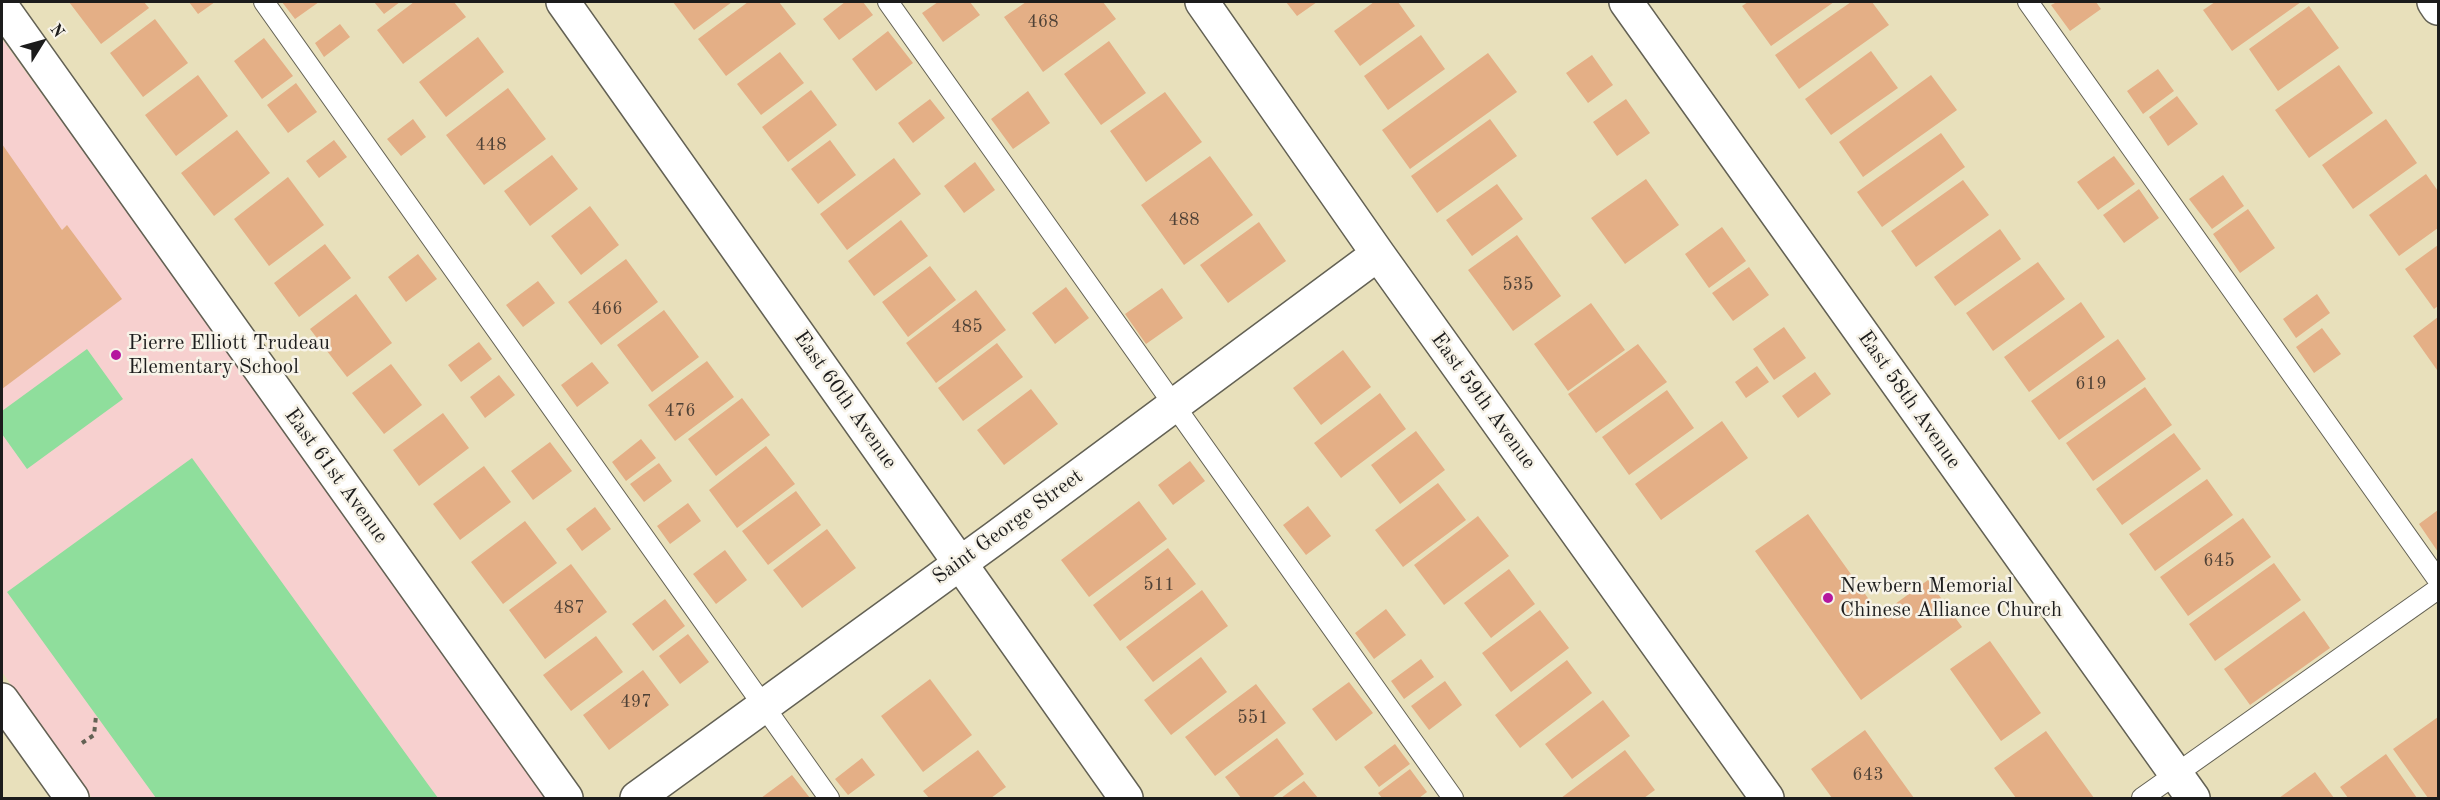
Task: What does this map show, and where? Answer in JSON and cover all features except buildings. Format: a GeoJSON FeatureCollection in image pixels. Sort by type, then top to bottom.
{"type":"FeatureCollection","features":[{"type":"Feature","properties":{"kind":"street","name":"East 60th Avenue"},"geometry":{"type":"LineString","coordinates":[[563,2],[1126,798]]}},
{"type":"Feature","properties":{"kind":"street","name":"East 59th Avenue"},"geometry":{"type":"LineString","coordinates":[[1202,2],[1378,254],[1767,798]]}},
{"type":"Feature","properties":{"kind":"street","name":"East 58th Avenue"},"geometry":{"type":"LineString","coordinates":[[1626,2],[2185,787]]}},
{"type":"Feature","properties":{"kind":"street"},"geometry":{"type":"LineString","coordinates":[[2434,2],[2439,8]]}},
{"type":"Feature","properties":{"kind":"street","name":"East 61st Avenue"},"geometry":{"type":"LineString","coordinates":[[2,7],[566,798]]}},
{"type":"Feature","properties":{"kind":"street","name":"Saint George Street"},"geometry":{"type":"LineString","coordinates":[[637,798],[1378,254]]}},
{"type":"Feature","properties":{"kind":"street"},"geometry":{"type":"LineString","coordinates":[[2,700],[72,798]]}},
{"type":"Feature","properties":{"kind":"lane"},"geometry":{"type":"LineString","coordinates":[[264,2],[829,798]]}},
{"type":"Feature","properties":{"kind":"lane"},"geometry":{"type":"LineString","coordinates":[[888,2],[1453,798]]}},
{"type":"Feature","properties":{"kind":"lane"},"geometry":{"type":"LineString","coordinates":[[2028,2],[2439,580]]}},
{"type":"Feature","properties":{"kind":"lane"},"geometry":{"type":"LineString","coordinates":[[2142,798],[2185,787],[2439,589]]}},
{"type":"Feature","properties":{"kind":"path"},"geometry":{"type":"LineString","coordinates":[[82,743],[94,735],[96,716]]}},
{"type":"Feature","properties":{"kind":"shaded area","name":"Pierre Elliott Trudeau Elementary School"},"geometry":{"type":"Polygon","coordinates":[[[2,39],[551,798],[92,798],[2,672],[2,39]]]}},
{"type":"Feature","properties":{"kind":"green space"},"geometry":{"type":"Polygon","coordinates":[[[87,349],[123,399],[27,469],[2,434],[2,411],[87,349]]]}},
{"type":"Feature","properties":{"kind":"green space"},"geometry":{"type":"Polygon","coordinates":[[[192,458],[438,798],[156,798],[7,592],[192,458]]]}},
{"type":"Feature","properties":{"kind":"place","name":"Pierre Elliott Trudeau Elementary School"},"geometry":{"type":"Point","coordinates":[116,355]}},
{"type":"Feature","properties":{"kind":"place","name":"Newbern Memorial Chinese Alliance Church"},"geometry":{"type":"Point","coordinates":[1828,598]}}]}
